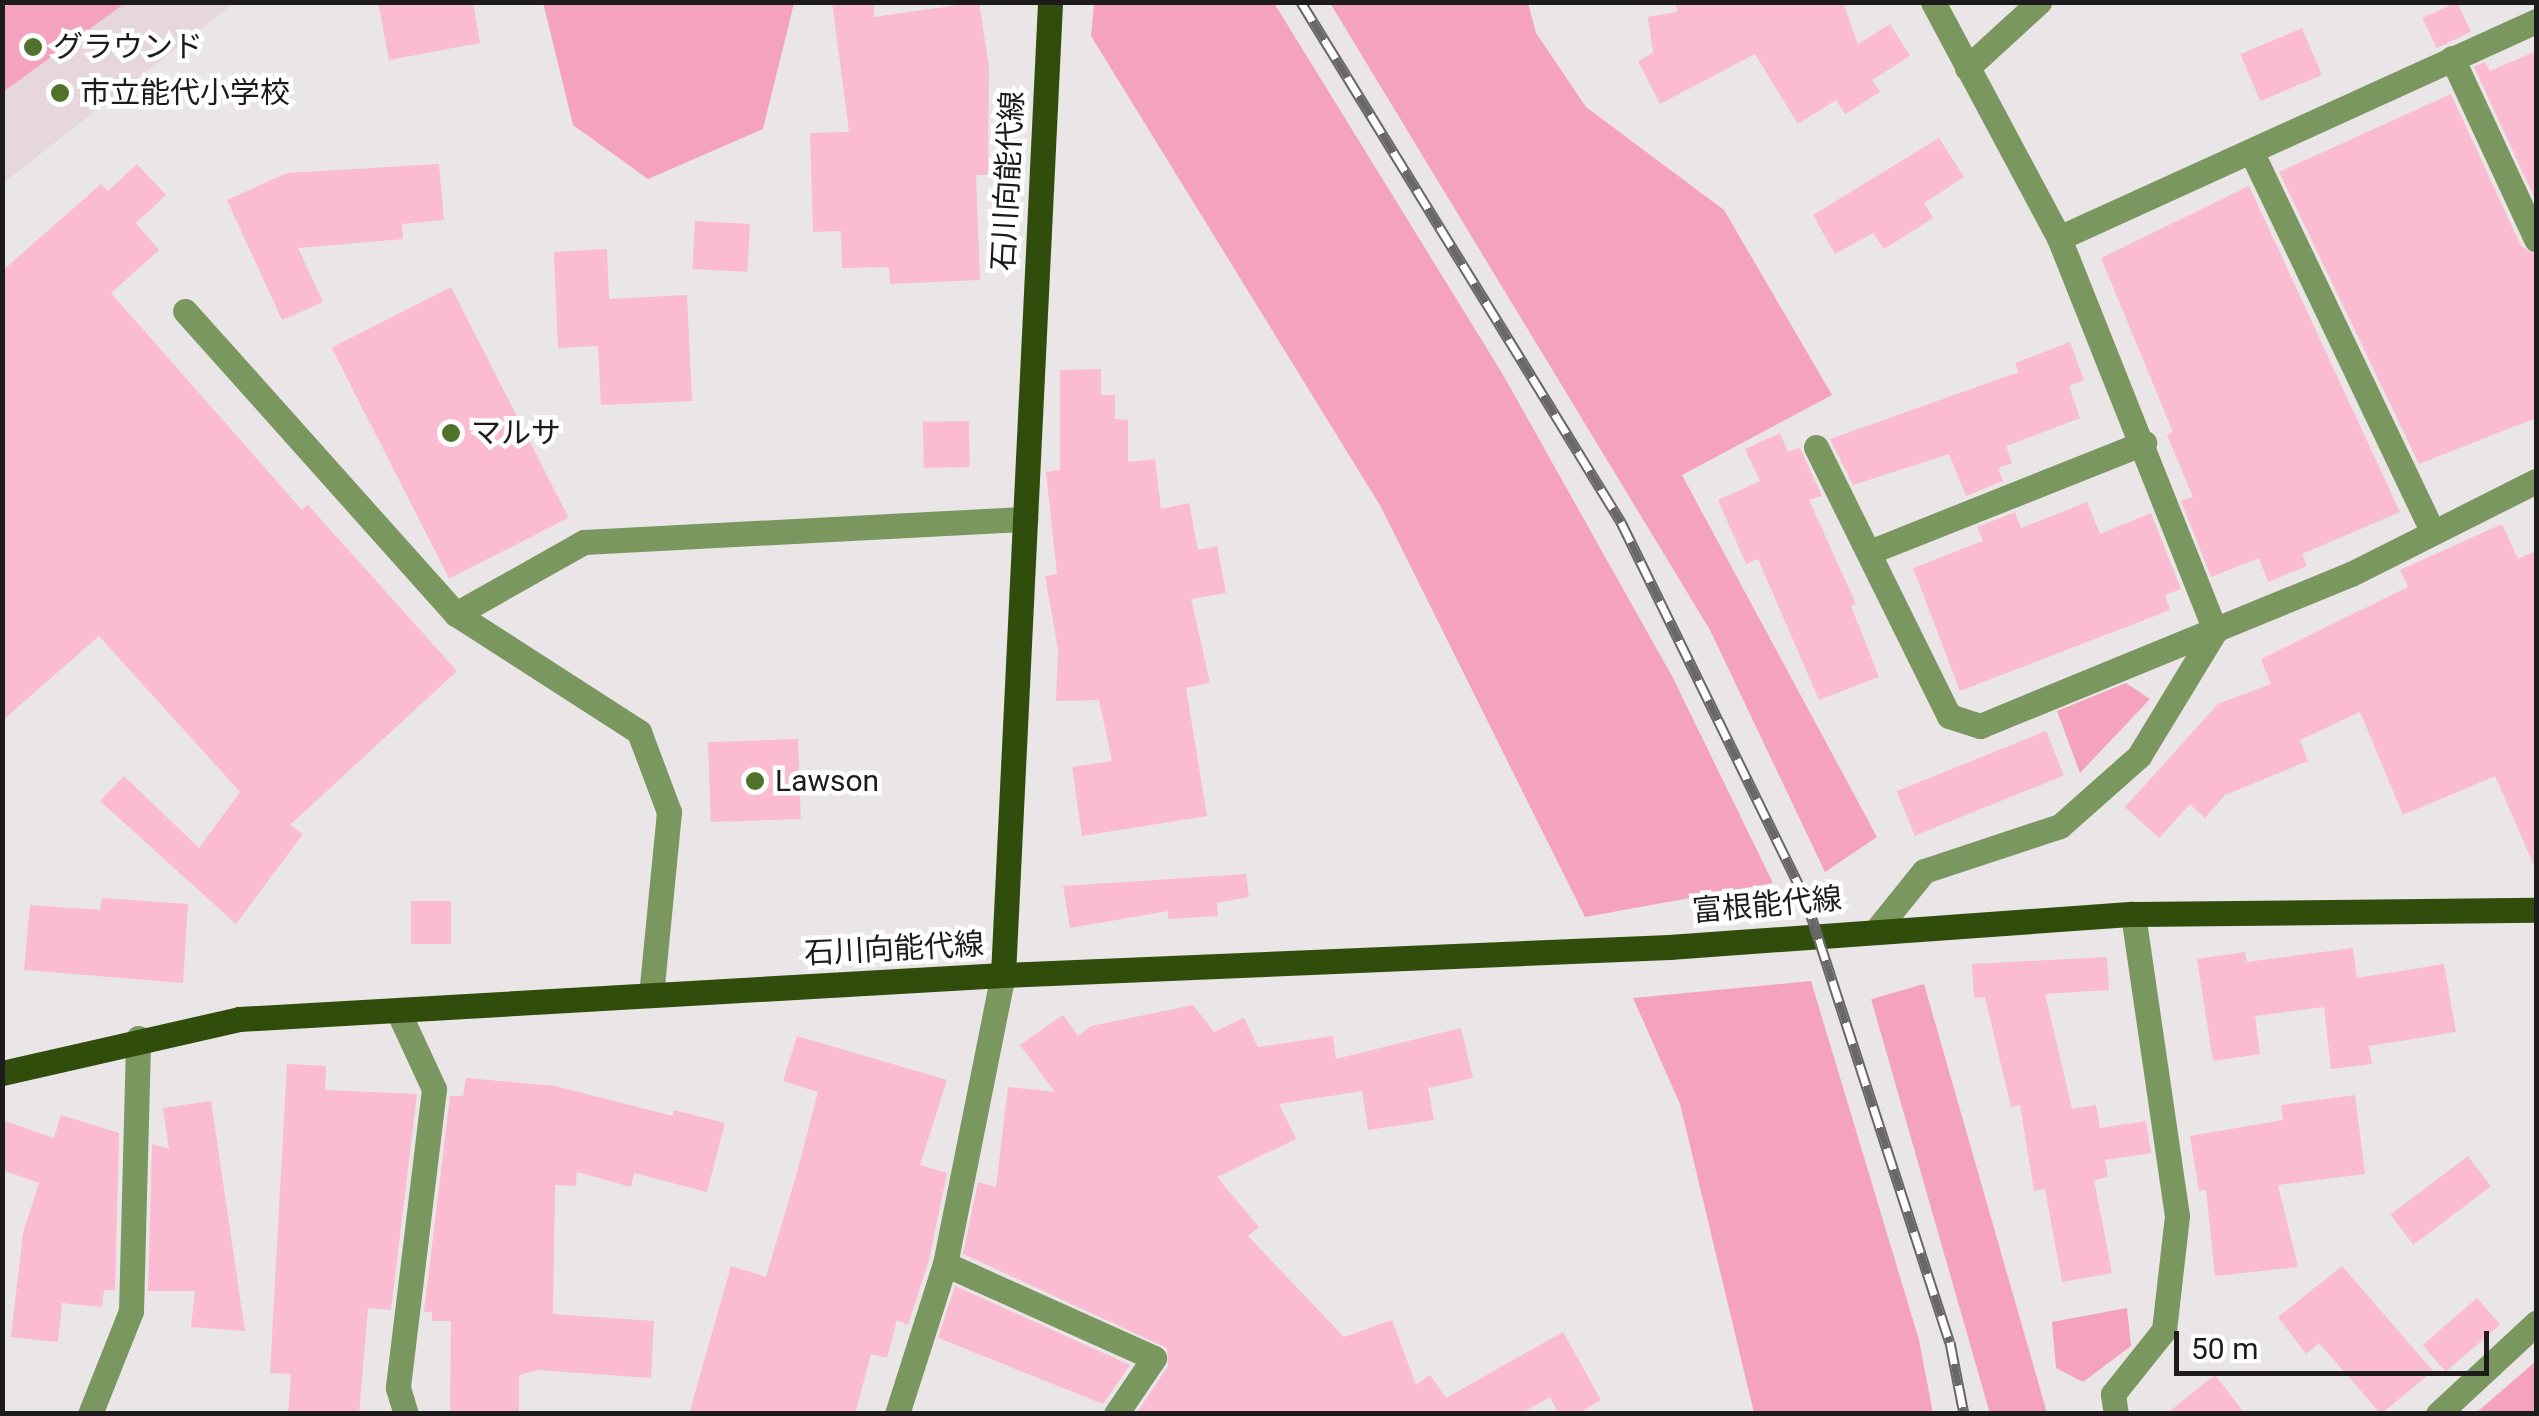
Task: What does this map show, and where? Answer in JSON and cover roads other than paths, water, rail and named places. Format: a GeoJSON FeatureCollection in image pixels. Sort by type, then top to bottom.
{"type":"FeatureCollection","features":[{"type":"Feature","properties":{"kind":"main road","name":"石川向能代線"},"geometry":{"type":"LineString","coordinates":[[2,1073],[138,1038],[240,1019],[1003,975],[1050,2]]}},
{"type":"Feature","properties":{"kind":"main road","name":"富根能代線"},"geometry":{"type":"LineString","coordinates":[[1003,975],[1670,947],[1878,928],[2133,914],[2536,910]]}},
{"type":"Feature","properties":{"kind":"street"},"geometry":{"type":"LineString","coordinates":[[1932,2],[2059,238],[2216,631]]}},
{"type":"Feature","properties":{"kind":"street"},"geometry":{"type":"LineString","coordinates":[[1967,68],[2039,2]]}},
{"type":"Feature","properties":{"kind":"street"},"geometry":{"type":"LineString","coordinates":[[2059,238],[2536,21]]}},
{"type":"Feature","properties":{"kind":"street"},"geometry":{"type":"LineString","coordinates":[[2452,58],[2536,239]]}},
{"type":"Feature","properties":{"kind":"street"},"geometry":{"type":"LineString","coordinates":[[2252,151],[2433,532]]}},
{"type":"Feature","properties":{"kind":"street"},"geometry":{"type":"LineString","coordinates":[[186,310],[456,614],[639,732],[669,812],[651,996]]}},
{"type":"Feature","properties":{"kind":"street"},"geometry":{"type":"LineString","coordinates":[[1872,551],[2144,443]]}},
{"type":"Feature","properties":{"kind":"street"},"geometry":{"type":"LineString","coordinates":[[1816,447],[1872,551],[1949,716],[1980,726],[2216,631],[2433,532],[2536,480]]}},
{"type":"Feature","properties":{"kind":"street"},"geometry":{"type":"LineString","coordinates":[[456,614],[584,542],[1025,519]]}},
{"type":"Feature","properties":{"kind":"street"},"geometry":{"type":"LineString","coordinates":[[1878,928],[1924,872],[2060,826],[2140,756],[2216,631]]}},
{"type":"Feature","properties":{"kind":"street"},"geometry":{"type":"LineString","coordinates":[[2116,1414],[2113,1394],[2164,1330],[2176,1216],[2133,914]]}},
{"type":"Feature","properties":{"kind":"street"},"geometry":{"type":"LineString","coordinates":[[897,1414],[945,1264],[1003,975]]}},
{"type":"Feature","properties":{"kind":"street"},"geometry":{"type":"LineString","coordinates":[[398,1011],[434,1089],[398,1388],[406,1414]]}},
{"type":"Feature","properties":{"kind":"street"},"geometry":{"type":"LineString","coordinates":[[90,1414],[131,1311],[138,1038]]}},
{"type":"Feature","properties":{"kind":"street"},"geometry":{"type":"LineString","coordinates":[[945,1264],[1154,1358],[1116,1414]]}},
{"type":"Feature","properties":{"kind":"street"},"geometry":{"type":"LineString","coordinates":[[2438,1414],[2536,1323]]}},
{"type":"Feature","properties":{"kind":"railway"},"geometry":{"type":"LineString","coordinates":[[1301,2],[1621,522],[1805,897],[1950,1342],[1964,1414]]}},
{"type":"Feature","properties":{"kind":"place","name":"グラウンド"},"geometry":{"type":"Point","coordinates":[33,47]}},
{"type":"Feature","properties":{"kind":"place","name":"市立能代小学校"},"geometry":{"type":"Point","coordinates":[60,93]}},
{"type":"Feature","properties":{"kind":"place","name":"マルサ"},"geometry":{"type":"Point","coordinates":[451,433]}},
{"type":"Feature","properties":{"kind":"place","name":"Lawson"},"geometry":{"type":"Point","coordinates":[755,781]}}]}
